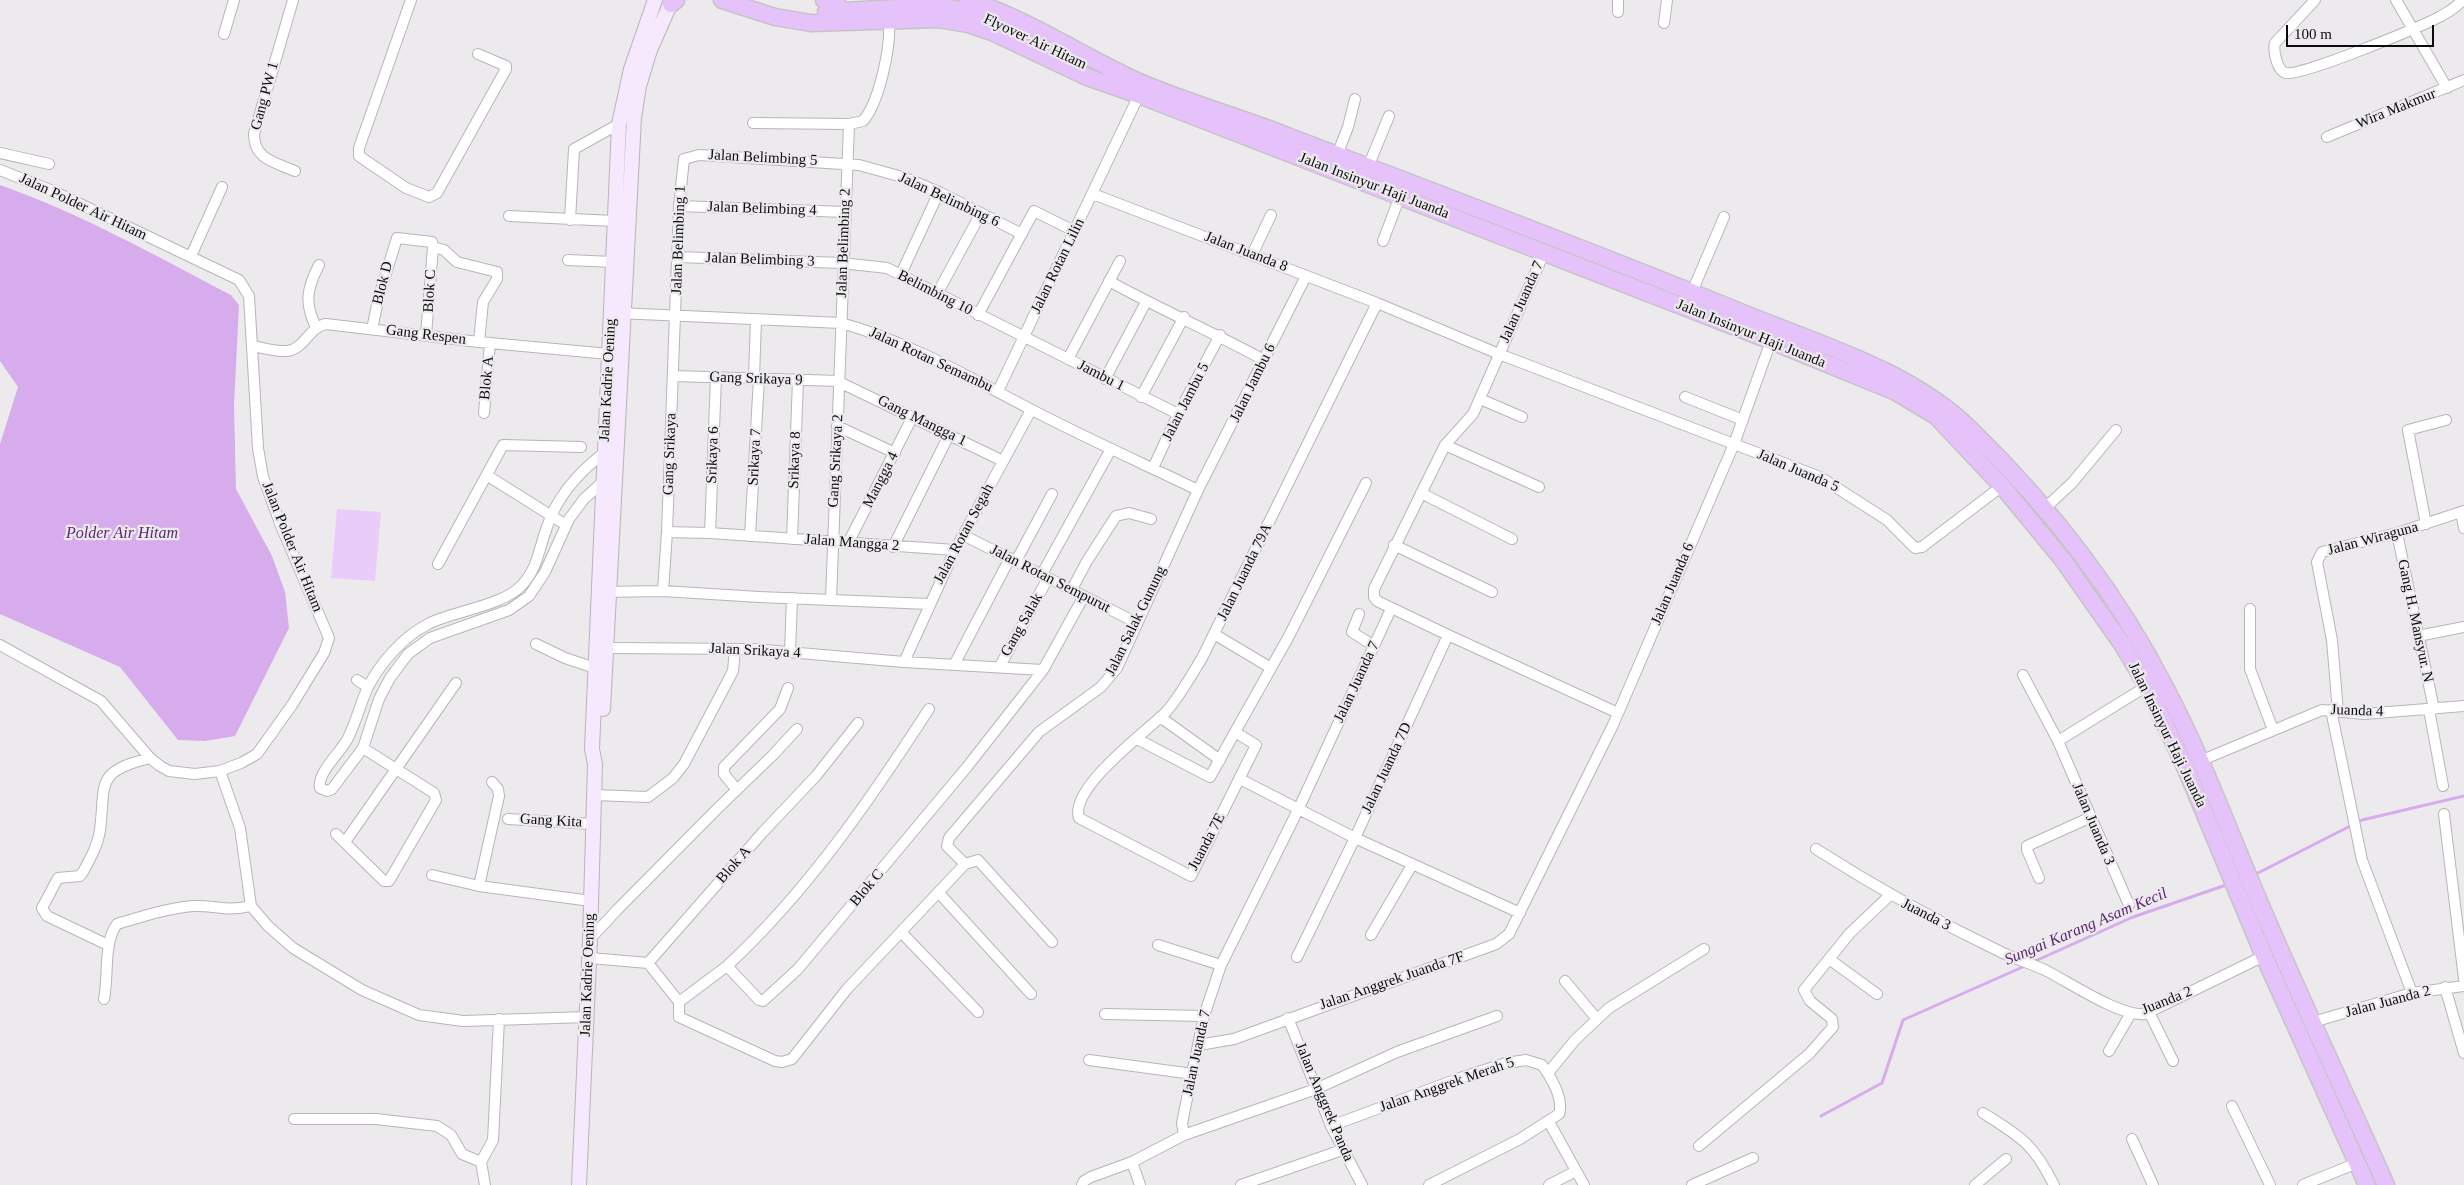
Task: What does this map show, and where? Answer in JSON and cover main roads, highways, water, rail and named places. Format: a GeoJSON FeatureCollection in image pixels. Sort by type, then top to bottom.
{"type":"FeatureCollection","features":[{"type":"Feature","properties":{"kind":"highway","name":"Jalan Insinyur Haji Juanda"},"geometry":{"type":"LineString","coordinates":[[722,0],[776,17],[812,23],[938,19],[968,24],[1000,36],[1088,77],[1136,89],[1337,155],[1400,196],[1771,341],[1896,392],[1921,406],[1954,433],[2002,486],[2063,560],[2117,636],[2147,686],[2186,769],[2224,860],[2254,911],[2313,1022],[2386,1185]]}},
{"type":"Feature","properties":{"kind":"highway","name":"Flyover Air Hitam"},"geometry":{"type":"LineString","coordinates":[[755,0],[780,8],[821,12],[909,6],[951,7],[998,23],[1136,89]]}},
{"type":"Feature","properties":{"kind":"highway"},"geometry":{"type":"LineString","coordinates":[[824,0],[837,0]]}},
{"type":"Feature","properties":{"kind":"highway","name":"Jalan Insinyur Haji Juanda"},"geometry":{"type":"LineString","coordinates":[[968,0],[994,8],[1024,22],[1136,89],[1692,292],[1876,368],[1924,391],[1953,413],[1974,432],[2044,509],[2076,549],[2133,629],[2167,690],[2240,854],[2264,956],[2367,1185]]}},
{"type":"Feature","properties":{"kind":"highway"},"geometry":{"type":"LineString","coordinates":[[2063,560],[2076,549]]}},
{"type":"Feature","properties":{"kind":"main road","name":"Jalan Kadrie Oening"},"geometry":{"type":"LineString","coordinates":[[595,764],[600,750],[607,648],[604,592],[603,481],[609,354],[617,313],[613,262],[620,124],[631,69],[655,0]]}},
{"type":"Feature","properties":{"kind":"main road","name":"Jalan Kadrie Oening"},"geometry":{"type":"LineString","coordinates":[[579,1185],[590,958],[595,764],[592,749],[595,668],[616,470],[617,313],[634,118],[639,86],[650,50],[673,1]]}},
{"type":"Feature","properties":{"kind":"water","name":"Polder Air Hitam"},"geometry":{"type":"Polygon","coordinates":[[[0,185],[30,196],[117,236],[231,295],[239,305],[234,405],[236,489],[272,556],[285,592],[289,628],[235,736],[205,741],[178,740],[120,667],[0,614],[0,444],[18,387],[0,361],[0,185]]]}},
{"type":"Feature","properties":{"kind":"waterway","name":"Sungai Karang Asam Kecil"},"geometry":{"type":"LineString","coordinates":[[2254,875],[2362,820],[2464,796]]}},
{"type":"Feature","properties":{"kind":"waterway","name":"Sungai Karang Asam Kecil"},"geometry":{"type":"LineString","coordinates":[[2033,962],[2133,917],[2229,884]]}},
{"type":"Feature","properties":{"kind":"waterway","name":"Sungai Karang Asam Kecil"},"geometry":{"type":"LineString","coordinates":[[1821,1116],[1882,1083],[1903,1020],[2025,966]]}}]}
